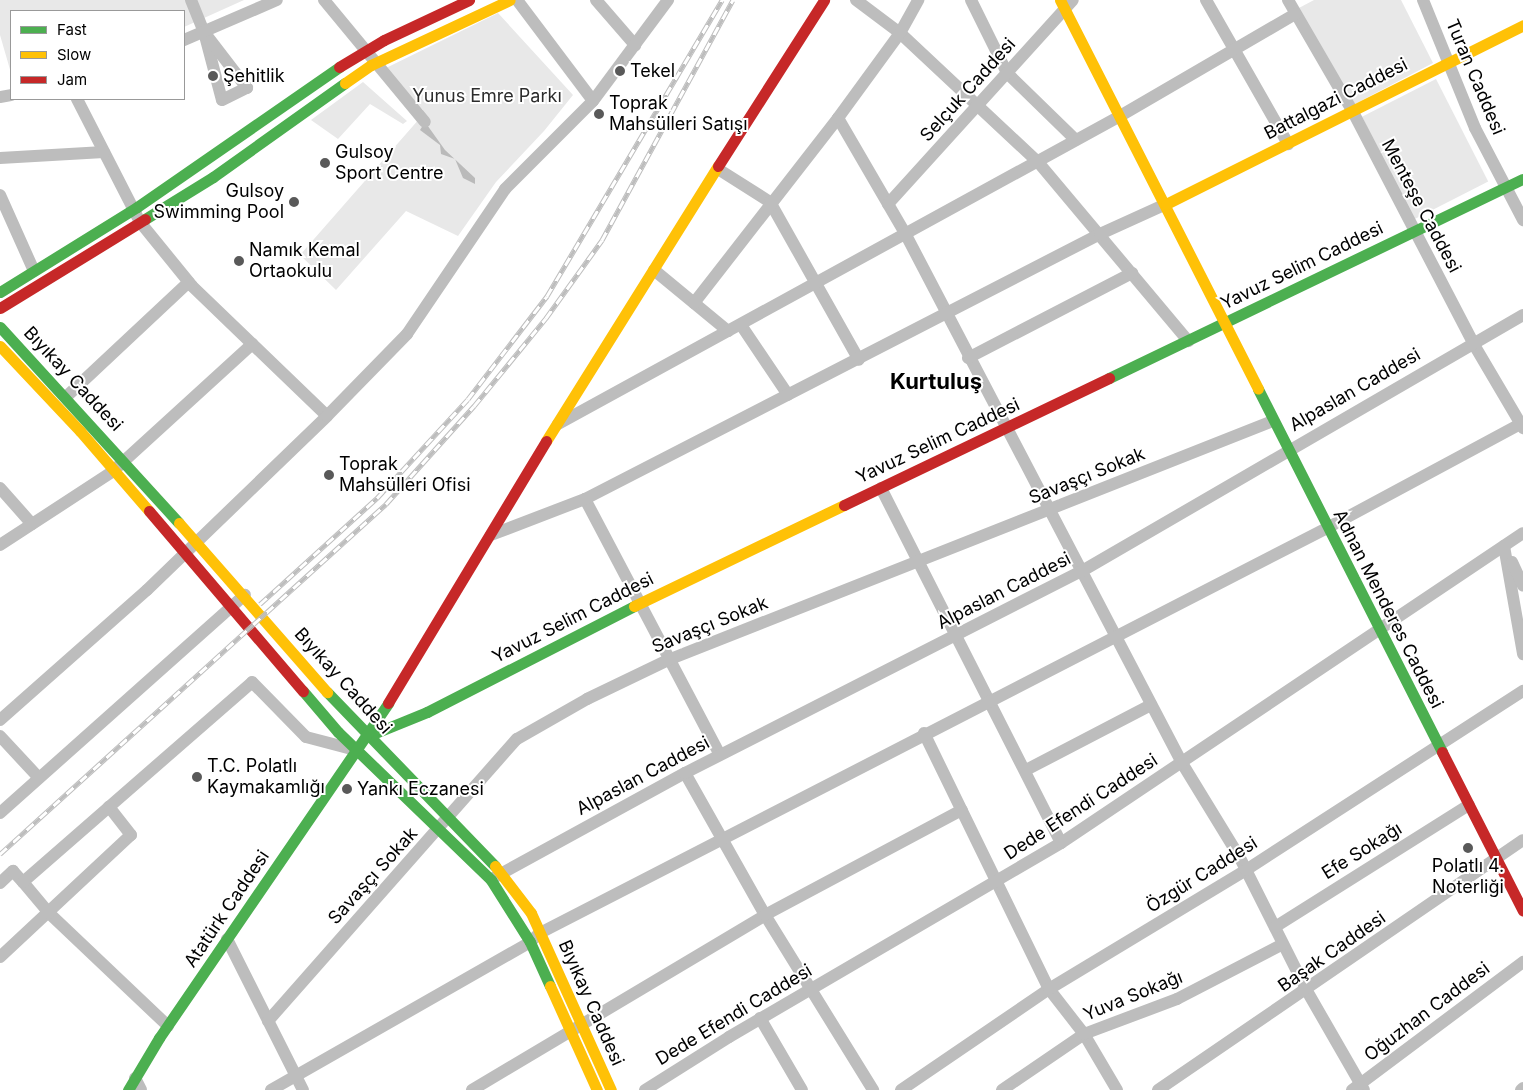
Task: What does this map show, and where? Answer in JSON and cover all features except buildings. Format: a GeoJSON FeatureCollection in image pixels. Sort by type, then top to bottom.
{"type":"FeatureCollection","features":[{"type":"Feature","properties":{"kind":"street"},"geometry":{"type":"LineString","coordinates":[[191,0],[204,32],[222,100],[247,88],[204,32]]}},
{"type":"Feature","properties":{"kind":"street"},"geometry":{"type":"LineString","coordinates":[[185,40],[277,0]]}},
{"type":"Feature","properties":{"kind":"street"},"geometry":{"type":"LineString","coordinates":[[324,0],[426,122]]}},
{"type":"Feature","properties":{"kind":"street"},"geometry":{"type":"LineString","coordinates":[[0,292],[132,210],[308,86],[366,52],[469,0]]}},
{"type":"Feature","properties":{"kind":"street"},"geometry":{"type":"LineString","coordinates":[[0,308],[213,177],[376,63],[510,0]]}},
{"type":"Feature","properties":{"kind":"street"},"geometry":{"type":"LineString","coordinates":[[517,0],[593,101]]}},
{"type":"Feature","properties":{"kind":"street"},"geometry":{"type":"LineString","coordinates":[[596,0],[635,45]]}},
{"type":"Feature","properties":{"kind":"street"},"geometry":{"type":"LineString","coordinates":[[0,720],[186,553],[327,416],[407,334],[505,189],[593,101],[668,0]]}},
{"type":"Feature","properties":{"kind":"street","name":"Atatürk Caddesi"},"geometry":{"type":"LineString","coordinates":[[128,1090],[168,1026],[368,736],[558,424],[824,0]]}},
{"type":"Feature","properties":{"kind":"street"},"geometry":{"type":"LineString","coordinates":[[856,0],[900,33],[979,104],[1038,162],[1188,341]]}},
{"type":"Feature","properties":{"kind":"street"},"geometry":{"type":"LineString","coordinates":[[694,303],[770,202],[838,118],[900,33],[918,0]]}},
{"type":"Feature","properties":{"kind":"street"},"geometry":{"type":"LineString","coordinates":[[971,0],[1007,73],[1076,140]]}},
{"type":"Feature","properties":{"kind":"street"},"geometry":{"type":"LineString","coordinates":[[1206,0],[1288,144]]}},
{"type":"Feature","properties":{"kind":"street","name":"Menteşe Caddesi"},"geometry":{"type":"LineString","coordinates":[[1288,0],[1353,112],[1474,343],[1520,419]]}},
{"type":"Feature","properties":{"kind":"street","name":"Turan Caddesi"},"geometry":{"type":"LineString","coordinates":[[1423,0],[1449,60],[1475,128],[1523,220]]}},
{"type":"Feature","properties":{"kind":"street","name":"Selçuk Caddesi"},"geometry":{"type":"LineString","coordinates":[[888,204],[1007,73],[1066,3]]}},
{"type":"Feature","properties":{"kind":"street","name":"Adnan Menderes Caddesi"},"geometry":{"type":"LineString","coordinates":[[1066,3],[1120,116],[1166,204],[1273,421],[1523,911]]}},
{"type":"Feature","properties":{"kind":"street"},"geometry":{"type":"LineString","coordinates":[[558,424],[1038,162],[1295,14]]}},
{"type":"Feature","properties":{"kind":"street","name":"Battalgazi Caddesi"},"geometry":{"type":"LineString","coordinates":[[1166,204],[1353,112],[1449,60],[1523,25]]}},
{"type":"Feature","properties":{"kind":"street"},"geometry":{"type":"LineString","coordinates":[[78,100],[132,210],[140,222],[188,282],[327,416]]}},
{"type":"Feature","properties":{"kind":"street"},"geometry":{"type":"LineString","coordinates":[[838,118],[906,234],[1047,510],[1082,571],[1182,763],[1246,870],[1307,991],[1359,1088]]}},
{"type":"Feature","properties":{"kind":"street"},"geometry":{"type":"LineString","coordinates":[[0,158],[104,152]]}},
{"type":"Feature","properties":{"kind":"street"},"geometry":{"type":"LineString","coordinates":[[718,169],[770,202],[859,360]]}},
{"type":"Feature","properties":{"kind":"street","name":"Yavuz Selim Caddesi"},"geometry":{"type":"LineString","coordinates":[[368,736],[426,712],[638,604],[1523,179]]}},
{"type":"Feature","properties":{"kind":"street"},"geometry":{"type":"LineString","coordinates":[[0,195],[34,271]]}},
{"type":"Feature","properties":{"kind":"street"},"geometry":{"type":"LineString","coordinates":[[491,535],[585,499],[859,360],[1100,234],[1166,204]]}},
{"type":"Feature","properties":{"kind":"street"},"geometry":{"type":"LineString","coordinates":[[654,270],[728,332]]}},
{"type":"Feature","properties":{"kind":"street"},"geometry":{"type":"LineString","coordinates":[[968,358],[1132,273]]}},
{"type":"Feature","properties":{"kind":"street"},"geometry":{"type":"LineString","coordinates":[[66,397],[188,282]]}},
{"type":"Feature","properties":{"kind":"street","name":"Alpaslan Caddesi"},"geometry":{"type":"LineString","coordinates":[[496,876],[685,773],[1082,571],[1288,449],[1523,315]]}},
{"type":"Feature","properties":{"kind":"street"},"geometry":{"type":"LineString","coordinates":[[741,325],[788,395]]}},
{"type":"Feature","properties":{"kind":"street","name":"Bıyıkay Caddesi"},"geometry":{"type":"LineString","coordinates":[[0,327],[245,595],[368,736],[447,817],[496,876],[531,913],[597,1090]]}},
{"type":"Feature","properties":{"kind":"street"},"geometry":{"type":"LineString","coordinates":[[0,545],[112,472],[252,344]]}},
{"type":"Feature","properties":{"kind":"street","name":"Bıyıkay Caddesi"},"geometry":{"type":"LineString","coordinates":[[0,346],[80,431],[112,472],[186,553],[283,670],[357,750],[438,829],[496,876],[575,1027],[611,1090]]}},
{"type":"Feature","properties":{"kind":"street"},"geometry":{"type":"LineString","coordinates":[[271,1090],[530,942],[540,933],[1114,635],[1327,528],[1520,419]]}},
{"type":"Feature","properties":{"kind":"street","name":"Savaşçı Sokak"},"geometry":{"type":"LineString","coordinates":[[268,1020],[517,739],[587,699],[668,660],[1273,421]]}},
{"type":"Feature","properties":{"kind":"street"},"geometry":{"type":"LineString","coordinates":[[0,488],[32,524]]}},
{"type":"Feature","properties":{"kind":"street"},"geometry":{"type":"LineString","coordinates":[[881,488],[1026,770],[1060,843]]}},
{"type":"Feature","properties":{"kind":"street"},"geometry":{"type":"LineString","coordinates":[[585,499],[638,604],[720,755]]}},
{"type":"Feature","properties":{"kind":"street","name":"Dede Efendi Caddesi"},"geometry":{"type":"LineString","coordinates":[[645,1090],[760,1018],[1060,843],[1380,631],[1523,533]]}},
{"type":"Feature","properties":{"kind":"street"},"geometry":{"type":"LineString","coordinates":[[1504,546],[1523,586]]}},
{"type":"Feature","properties":{"kind":"street"},"geometry":{"type":"LineString","coordinates":[[1504,546],[1523,654]]}},
{"type":"Feature","properties":{"kind":"street"},"geometry":{"type":"LineString","coordinates":[[0,813],[245,595]]}},
{"type":"Feature","properties":{"kind":"street"},"geometry":{"type":"LineString","coordinates":[[23,882],[252,682],[306,737],[357,750]]}},
{"type":"Feature","properties":{"kind":"street","name":"Özgür Caddesi"},"geometry":{"type":"LineString","coordinates":[[901,1090],[1049,989],[1246,870],[1523,691]]}},
{"type":"Feature","properties":{"kind":"street"},"geometry":{"type":"LineString","coordinates":[[1026,770],[1151,705]]}},
{"type":"Feature","properties":{"kind":"street"},"geometry":{"type":"LineString","coordinates":[[924,734],[1049,989],[1084,1034],[1117,1090]]}},
{"type":"Feature","properties":{"kind":"street"},"geometry":{"type":"LineString","coordinates":[[0,736],[39,778]]}},
{"type":"Feature","properties":{"kind":"street"},"geometry":{"type":"LineString","coordinates":[[685,773],[765,915],[873,1090]]}},
{"type":"Feature","properties":{"kind":"street","name":"Efe Sokağı"},"geometry":{"type":"LineString","coordinates":[[1275,927],[1469,805]]}},
{"type":"Feature","properties":{"kind":"street"},"geometry":{"type":"LineString","coordinates":[[0,958],[131,835],[109,807]]}},
{"type":"Feature","properties":{"kind":"street"},"geometry":{"type":"LineString","coordinates":[[472,1090],[765,915],[962,810]]}},
{"type":"Feature","properties":{"kind":"street","name":"Başak Caddesi"},"geometry":{"type":"LineString","coordinates":[[1158,1090],[1307,991],[1523,840]]}},
{"type":"Feature","properties":{"kind":"street"},"geometry":{"type":"LineString","coordinates":[[0,882],[13,871],[49,913],[168,1026]]}},
{"type":"Feature","properties":{"kind":"street"},"geometry":{"type":"LineString","coordinates":[[227,939],[303,1090]]}},
{"type":"Feature","properties":{"kind":"street","name":"Yuva Sokağı"},"geometry":{"type":"LineString","coordinates":[[1002,1090],[1084,1034],[1176,999],[1283,944]]}},
{"type":"Feature","properties":{"kind":"street","name":"Oğuzhan Caddesi"},"geometry":{"type":"LineString","coordinates":[[1359,1088],[1523,962]]}},
{"type":"Feature","properties":{"kind":"street"},"geometry":{"type":"LineString","coordinates":[[760,1018],[802,1090]]}},
{"type":"Feature","properties":{"kind":"street"},"geometry":{"type":"LineString","coordinates":[[135,1078],[141,1090]]}},
{"type":"Feature","properties":{"kind":"green space"},"geometry":{"type":"Polygon","coordinates":[[[0,0],[244,0],[185,27],[185,10],[10,10],[10,70],[0,35],[0,0]]]}},
{"type":"Feature","properties":{"kind":"green space"},"geometry":{"type":"Polygon","coordinates":[[[1314,0],[1401,0],[1433,63],[1351,106],[1297,9],[1314,0]]]}},
{"type":"Feature","properties":{"kind":"green space","name":"Yunus Emre Parkı"},"geometry":{"type":"Polygon","coordinates":[[[498,13],[573,95],[544,131],[496,182],[458,236],[406,211],[336,290],[300,255],[420,118],[423,110],[386,68],[498,13]]]}},
{"type":"Feature","properties":{"kind":"green space"},"geometry":{"type":"Polygon","coordinates":[[[1436,79],[1488,181],[1414,219],[1362,117],[1436,79]]]}},
{"type":"Feature","properties":{"kind":"green space"},"geometry":{"type":"Polygon","coordinates":[[[363,82],[407,121],[403,124],[370,104],[338,139],[311,120],[363,82]]]}},
{"type":"Feature","properties":{"kind":"shaded area"},"geometry":{"type":"Polygon","coordinates":[[[425,122],[445,150],[454,159],[441,154],[440,145],[420,130],[425,122]]]}},
{"type":"Feature","properties":{"kind":"shaded area"},"geometry":{"type":"Polygon","coordinates":[[[455,160],[475,178],[475,184],[463,178],[455,160]]]}},
{"type":"Feature","properties":{"kind":"railway"},"geometry":{"type":"LineString","coordinates":[[260,604],[377,498],[468,399],[547,296],[722,0]]}},
{"type":"Feature","properties":{"kind":"railway"},"geometry":{"type":"LineString","coordinates":[[0,854],[386,504],[474,406],[546,318],[602,240],[733,0]]}},
{"type":"Feature","properties":{"kind":"traffic: fast"},"geometry":{"type":"LineString","coordinates":[[0,292],[137,207],[339,67]]}},
{"type":"Feature","properties":{"kind":"traffic: fast"},"geometry":{"type":"LineString","coordinates":[[145,219],[213,177],[345,83]]}},
{"type":"Feature","properties":{"kind":"traffic: fast"},"geometry":{"type":"LineString","coordinates":[[1109,378],[1523,179]]}},
{"type":"Feature","properties":{"kind":"traffic: fast"},"geometry":{"type":"LineString","coordinates":[[0,327],[179,523]]}},
{"type":"Feature","properties":{"kind":"traffic: fast"},"geometry":{"type":"LineString","coordinates":[[1258,389],[1442,752]]}},
{"type":"Feature","properties":{"kind":"traffic: fast"},"geometry":{"type":"LineString","coordinates":[[368,736],[427,712],[634,606]]}},
{"type":"Feature","properties":{"kind":"traffic: fast"},"geometry":{"type":"LineString","coordinates":[[303,691],[338,732],[491,880],[530,942],[550,986]]}},
{"type":"Feature","properties":{"kind":"traffic: fast"},"geometry":{"type":"LineString","coordinates":[[327,692],[495,866]]}},
{"type":"Feature","properties":{"kind":"traffic: fast"},"geometry":{"type":"LineString","coordinates":[[128,1090],[159,1038],[388,703]]}},
{"type":"Feature","properties":{"kind":"traffic: slow"},"geometry":{"type":"LineString","coordinates":[[345,83],[371,65],[510,0]]}},
{"type":"Feature","properties":{"kind":"traffic: slow"},"geometry":{"type":"LineString","coordinates":[[1060,0],[1258,389]]}},
{"type":"Feature","properties":{"kind":"traffic: slow"},"geometry":{"type":"LineString","coordinates":[[1166,204],[1523,25]]}},
{"type":"Feature","properties":{"kind":"traffic: slow"},"geometry":{"type":"LineString","coordinates":[[546,441],[718,166]]}},
{"type":"Feature","properties":{"kind":"traffic: slow"},"geometry":{"type":"LineString","coordinates":[[0,346],[80,431],[149,511]]}},
{"type":"Feature","properties":{"kind":"traffic: slow"},"geometry":{"type":"LineString","coordinates":[[634,606],[844,505]]}},
{"type":"Feature","properties":{"kind":"traffic: slow"},"geometry":{"type":"LineString","coordinates":[[179,523],[327,692]]}},
{"type":"Feature","properties":{"kind":"traffic: slow"},"geometry":{"type":"LineString","coordinates":[[495,866],[531,913],[611,1090]]}},
{"type":"Feature","properties":{"kind":"traffic: slow"},"geometry":{"type":"LineString","coordinates":[[550,986],[597,1090]]}},
{"type":"Feature","properties":{"kind":"traffic: jam"},"geometry":{"type":"LineString","coordinates":[[339,67],[384,40],[469,0]]}},
{"type":"Feature","properties":{"kind":"traffic: jam"},"geometry":{"type":"LineString","coordinates":[[718,166],[824,0]]}},
{"type":"Feature","properties":{"kind":"traffic: jam"},"geometry":{"type":"LineString","coordinates":[[0,308],[145,219]]}},
{"type":"Feature","properties":{"kind":"traffic: jam"},"geometry":{"type":"LineString","coordinates":[[844,505],[1109,378]]}},
{"type":"Feature","properties":{"kind":"traffic: jam"},"geometry":{"type":"LineString","coordinates":[[388,703],[546,441]]}},
{"type":"Feature","properties":{"kind":"traffic: jam"},"geometry":{"type":"LineString","coordinates":[[149,511],[303,691]]}},
{"type":"Feature","properties":{"kind":"traffic: jam"},"geometry":{"type":"LineString","coordinates":[[1442,752],[1523,911]]}},
{"type":"Feature","properties":{"kind":"place","name":"Tekel"},"geometry":{"type":"Point","coordinates":[620,71]}},
{"type":"Feature","properties":{"kind":"place","name":"Şehitlik"},"geometry":{"type":"Point","coordinates":[213,76]}},
{"type":"Feature","properties":{"kind":"place","name":"Toprak Mahsülleri Satışı"},"geometry":{"type":"Point","coordinates":[599,114]}},
{"type":"Feature","properties":{"kind":"place","name":"Gulsoy Sport Centre"},"geometry":{"type":"Point","coordinates":[325,163]}},
{"type":"Feature","properties":{"kind":"place","name":"Gulsoy Swimming Pool"},"geometry":{"type":"Point","coordinates":[294,202]}},
{"type":"Feature","properties":{"kind":"place","name":"Namık Kemal Ortaokulu"},"geometry":{"type":"Point","coordinates":[239,261]}},
{"type":"Feature","properties":{"kind":"place","name":"Toprak Mahsülleri Ofisi"},"geometry":{"type":"Point","coordinates":[329,475]}},
{"type":"Feature","properties":{"kind":"place","name":"T.C. Polatlı Kaymakamlığı"},"geometry":{"type":"Point","coordinates":[197,777]}},
{"type":"Feature","properties":{"kind":"place","name":"Yankı Eczanesi"},"geometry":{"type":"Point","coordinates":[347,789]}},
{"type":"Feature","properties":{"kind":"place","name":"Polatlı 4. Noterliği"},"geometry":{"type":"Point","coordinates":[1468,848]}},
{"type":"Feature","properties":{"kind":"district","name":"Kurtuluş"},"geometry":{"type":"Point","coordinates":[936,382]}}]}
